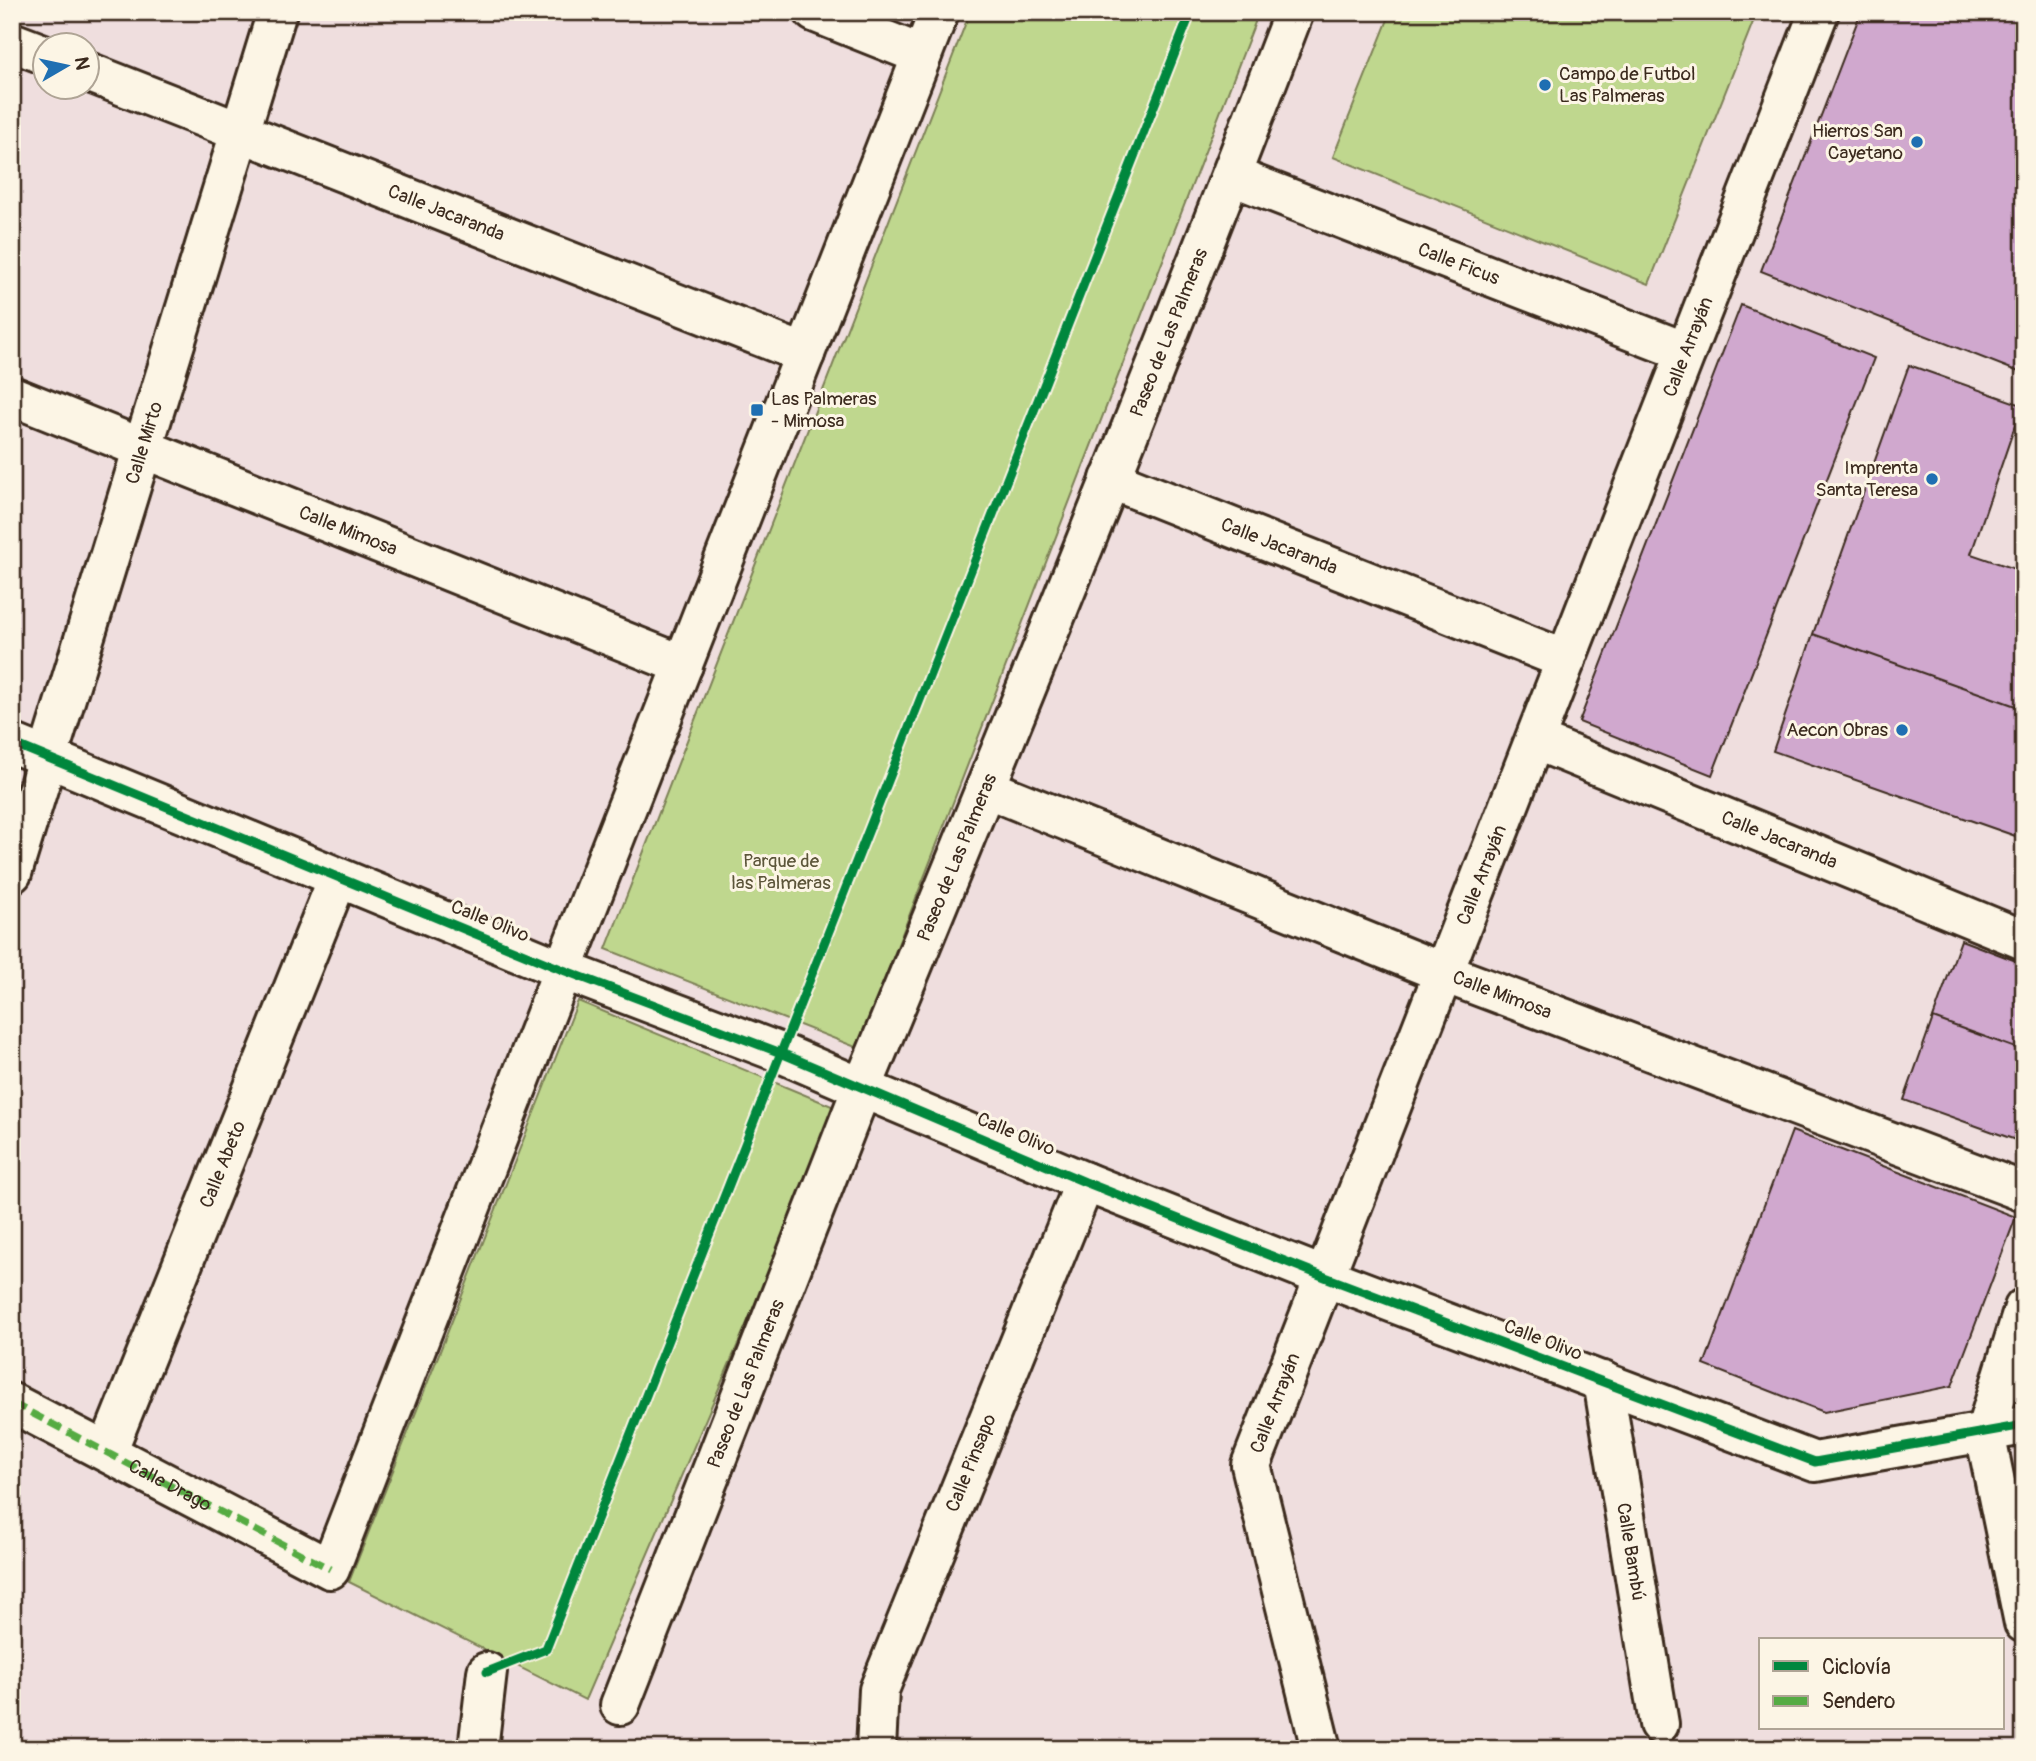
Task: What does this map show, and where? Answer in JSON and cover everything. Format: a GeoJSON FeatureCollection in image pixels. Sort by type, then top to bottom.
{"type":"FeatureCollection","features":[{"type":"Feature","properties":{"kind":"street","name":"Calle Mirto"},"geometry":{"type":"LineString","coordinates":[[12,873],[277,12]]}},
{"type":"Feature","properties":{"kind":"street"},"geometry":{"type":"LineString","coordinates":[[814,12],[922,55]]}},
{"type":"Feature","properties":{"kind":"street"},"geometry":{"type":"LineString","coordinates":[[563,970],[939,12]]}},
{"type":"Feature","properties":{"kind":"street","name":"Paseo de Las Palmeras"},"geometry":{"type":"LineString","coordinates":[[620,1705],[862,1088],[986,788],[1294,12]]}},
{"type":"Feature","properties":{"kind":"street","name":"Calle Arrayán"},"geometry":{"type":"LineString","coordinates":[[1321,1749],[1251,1465],[1819,12]]}},
{"type":"Feature","properties":{"kind":"street"},"geometry":{"type":"LineString","coordinates":[[12,42],[32,50]]}},
{"type":"Feature","properties":{"kind":"street","name":"Calle Jacaranda"},"geometry":{"type":"LineString","coordinates":[[102,78],[805,354]]}},
{"type":"Feature","properties":{"kind":"street","name":"Calle Ficus"},"geometry":{"type":"LineString","coordinates":[[1231,176],[1686,352]]}},
{"type":"Feature","properties":{"kind":"street","name":"Calle Mimosa"},"geometry":{"type":"LineString","coordinates":[[12,396],[683,665]]}},
{"type":"Feature","properties":{"kind":"street","name":"Calle Jacaranda"},"geometry":{"type":"LineString","coordinates":[[1110,479],[1566,660]]}},
{"type":"Feature","properties":{"kind":"street","name":"Calle Jacaranda"},"geometry":{"type":"LineString","coordinates":[[1535,740],[2024,940]]}},
{"type":"Feature","properties":{"kind":"street","name":"Calle Olivo"},"geometry":{"type":"LineString","coordinates":[[12,743],[563,970],[781,1053],[1085,1182],[1325,1277],[1815,1462],[2024,1425]]}},
{"type":"Feature","properties":{"kind":"street","name":"Calle Mimosa"},"geometry":{"type":"LineString","coordinates":[[986,788],[1444,973],[2024,1192]]}},
{"type":"Feature","properties":{"kind":"street","name":"Calle Abeto"},"geometry":{"type":"LineString","coordinates":[[107,1452],[338,878]]}},
{"type":"Feature","properties":{"kind":"street","name":"Calle Drago"},"geometry":{"type":"LineString","coordinates":[[12,1403],[330,1569],[563,970]]}},
{"type":"Feature","properties":{"kind":"street","name":"Calle Pinsapo"},"geometry":{"type":"LineString","coordinates":[[876,1749],[879,1690],[1085,1182]]}},
{"type":"Feature","properties":{"kind":"street"},"geometry":{"type":"LineString","coordinates":[[2024,1308],[1985,1433],[2024,1623]]}},
{"type":"Feature","properties":{"kind":"street","name":"Calle Bambú"},"geometry":{"type":"LineString","coordinates":[[1603,1381],[1659,1724]]}},
{"type":"Feature","properties":{"kind":"street"},"geometry":{"type":"LineString","coordinates":[[478,1749],[487,1672]]}},
{"type":"Feature","properties":{"kind":"green space","name":"Parque de las Palmeras"},"geometry":{"type":"Polygon","coordinates":[[[970,12],[1259,12],[858,1048],[606,949],[970,12]]]}},
{"type":"Feature","properties":{"kind":"green space","name":"Campo de Futbol Las Palmeras"},"geometry":{"type":"Polygon","coordinates":[[[1391,12],[1757,12],[1649,284],[1333,157],[1391,12]]]}},
{"type":"Feature","properties":{"kind":"green space"},"geometry":{"type":"Polygon","coordinates":[[[578,1001],[839,1109],[585,1700],[349,1582],[578,1001]]]}},
{"type":"Feature","properties":{"kind":"building","name":"Hierros San Cayetano"},"geometry":{"type":"Polygon","coordinates":[[[1861,12],[2024,12],[2024,374],[1761,271],[1861,12]]]}},
{"type":"Feature","properties":{"kind":"building"},"geometry":{"type":"Polygon","coordinates":[[[1741,305],[1874,358],[1712,775],[1579,722],[1741,305]]]}},
{"type":"Feature","properties":{"kind":"building","name":"Imprenta Santa Teresa"},"geometry":{"type":"Polygon","coordinates":[[[1909,365],[2022,405],[1971,554],[2024,572],[2024,709],[1813,634],[1909,365]]]}},
{"type":"Feature","properties":{"kind":"building","name":"Aecon Obras"},"geometry":{"type":"Polygon","coordinates":[[[1813,634],[2024,709],[2024,839],[1773,751],[1813,634]]]}},
{"type":"Feature","properties":{"kind":"building"},"geometry":{"type":"Polygon","coordinates":[[[1961,940],[2024,964],[2024,1051],[1933,1018],[1961,940]]]}},
{"type":"Feature","properties":{"kind":"building"},"geometry":{"type":"Polygon","coordinates":[[[1933,1018],[2024,1051],[2024,1143],[1904,1100],[1933,1018]]]}},
{"type":"Feature","properties":{"kind":"building"},"geometry":{"type":"Polygon","coordinates":[[[1792,1131],[2016,1217],[1952,1386],[1824,1412],[1704,1365],[1792,1131]]]}},
{"type":"Feature","properties":{"kind":"marked path"},"geometry":{"type":"LineString","coordinates":[[12,1403],[330,1569]]}},
{"type":"Feature","properties":{"kind":"cycle path"},"geometry":{"type":"LineString","coordinates":[[487,1672],[546,1649],[1191,12]]}},
{"type":"Feature","properties":{"kind":"cycle path"},"geometry":{"type":"LineString","coordinates":[[12,743],[563,970],[781,1053],[1085,1182],[1325,1277],[1815,1462],[2024,1425]]}},
{"type":"Feature","properties":{"kind":"place","name":"Campo de Futbol Las Palmeras"},"geometry":{"type":"Point","coordinates":[1545,85]}},
{"type":"Feature","properties":{"kind":"place","name":"Hierros San Cayetano"},"geometry":{"type":"Point","coordinates":[1917,142]}},
{"type":"Feature","properties":{"kind":"place","name":"Las Palmeras - Mimosa"},"geometry":{"type":"Point","coordinates":[757,410]}},
{"type":"Feature","properties":{"kind":"place","name":"Imprenta Santa Teresa"},"geometry":{"type":"Point","coordinates":[1932,479]}},
{"type":"Feature","properties":{"kind":"place","name":"Aecon Obras"},"geometry":{"type":"Point","coordinates":[1902,730]}}]}
